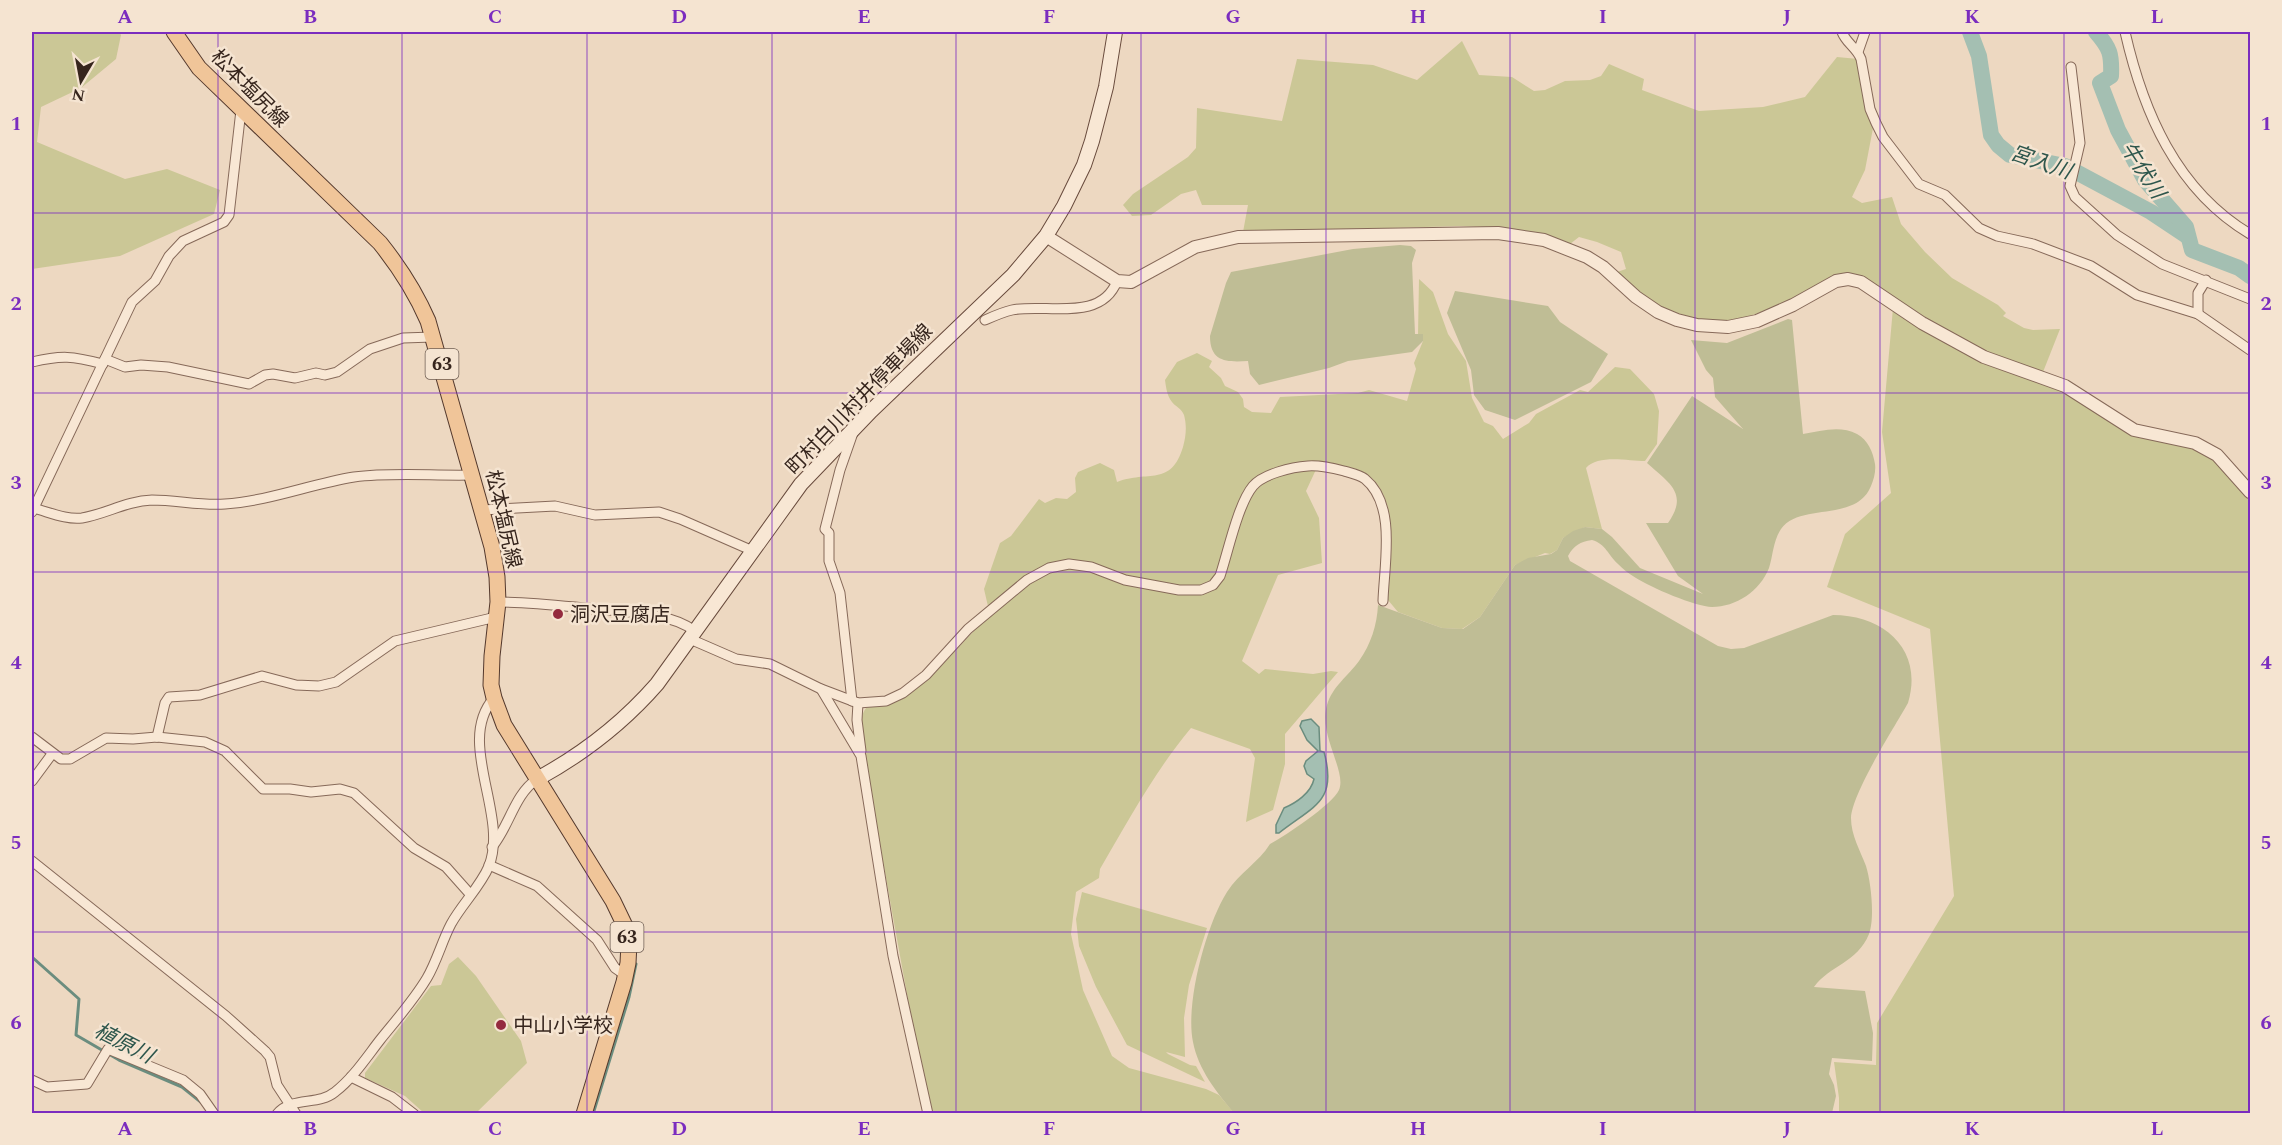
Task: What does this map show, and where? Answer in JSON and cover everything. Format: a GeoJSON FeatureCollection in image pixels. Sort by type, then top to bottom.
{"type":"FeatureCollection","features":[{"type":"Feature","properties":{"kind":"main road","name":"松本塩尻線"},"geometry":{"type":"LineString","coordinates":[[174,32],[199,68],[380,243],[415,292],[433,337],[494,557],[497,577],[497,610],[491,678],[494,698],[504,725],[613,901],[625,926],[628,943],[625,975],[584,1113]]}},
{"type":"Feature","properties":{"kind":"main road","name":"町村白川村井停車場線"},"geometry":{"type":"LineString","coordinates":[[537,779],[603,737],[636,708],[657,684],[801,484],[1012,275],[1046,236],[1064,206],[1090,149],[1106,87],[1115,32]]}},
{"type":"Feature","properties":{"kind":"street"},"geometry":{"type":"LineString","coordinates":[[1842,32],[1849,45],[1858,52]]}},
{"type":"Feature","properties":{"kind":"street"},"geometry":{"type":"LineString","coordinates":[[1865,32],[1858,52],[1870,109],[1883,137],[1919,184],[1945,195],[1978,228],[1997,236],[2033,244],[2091,266],[2137,295],[2198,314],[2250,350]]}},
{"type":"Feature","properties":{"kind":"street"},"geometry":{"type":"LineString","coordinates":[[2125,32],[2144,100],[2158,134],[2180,167],[2208,200],[2229,220],[2250,234]]}},
{"type":"Feature","properties":{"kind":"street"},"geometry":{"type":"LineString","coordinates":[[2071,67],[2080,143],[2070,186],[2075,197],[2117,235],[2162,264],[2250,299]]}},
{"type":"Feature","properties":{"kind":"street"},"geometry":{"type":"LineString","coordinates":[[242,110],[229,215],[224,222],[183,241],[169,255],[155,281],[132,302],[33,504],[67,518],[82,518],[121,505],[152,500],[223,505],[255,501],[351,478],[385,474],[438,477],[472,475]]}},
{"type":"Feature","properties":{"kind":"street"},"geometry":{"type":"LineString","coordinates":[[1046,236],[1117,281],[1131,282],[1195,247],[1238,237],[1498,233],[1544,240],[1587,257],[1603,267],[1636,297],[1658,312],[1677,320],[1697,325],[1728,327],[1757,321],[1836,281],[1848,279],[1861,282],[1922,322],[1984,357],[2065,386],[2134,430],[2195,443],[2217,455],[2250,492]]}},
{"type":"Feature","properties":{"kind":"street"},"geometry":{"type":"LineString","coordinates":[[2198,314],[2198,292],[2206,280]]}},
{"type":"Feature","properties":{"kind":"street"},"geometry":{"type":"LineString","coordinates":[[985,320],[1014,309],[1075,309],[1104,300],[1113,292],[1117,281]]}},
{"type":"Feature","properties":{"kind":"street"},"geometry":{"type":"LineString","coordinates":[[32,362],[56,356],[72,356],[125,367],[141,365],[168,367],[249,384],[265,375],[295,378],[316,373],[325,375],[337,372],[370,349],[404,338],[433,337]]}},
{"type":"Feature","properties":{"kind":"street"},"geometry":{"type":"LineString","coordinates":[[855,428],[840,470],[825,529],[829,533],[829,561],[840,593],[861,756],[893,956],[928,1113]]}},
{"type":"Feature","properties":{"kind":"street"},"geometry":{"type":"LineString","coordinates":[[157,736],[165,703],[169,697],[200,694],[262,676],[296,685],[319,686],[336,682],[395,641],[497,610],[534,602],[632,612],[674,621],[693,635],[736,659],[770,664],[821,689],[855,702],[886,701],[903,693],[926,675],[968,629],[1027,580],[1049,568],[1069,564],[1091,567],[1125,580],[1179,590],[1201,590],[1213,585],[1220,576],[1242,505],[1254,485],[1274,473],[1297,467],[1334,468],[1352,474],[1365,479],[1379,495],[1387,522],[1383,602]]}},
{"type":"Feature","properties":{"kind":"street"},"geometry":{"type":"LineString","coordinates":[[482,510],[555,506],[595,515],[659,513],[680,519],[753,551]]}},
{"type":"Feature","properties":{"kind":"street"},"geometry":{"type":"LineString","coordinates":[[821,689],[861,756]]}},
{"type":"Feature","properties":{"kind":"street"},"geometry":{"type":"LineString","coordinates":[[277,1113],[289,1103],[326,1098],[351,1077],[427,978],[452,923],[489,865],[492,847],[488,788],[478,744],[479,728],[485,708],[494,698]]}},
{"type":"Feature","properties":{"kind":"street"},"geometry":{"type":"LineString","coordinates":[[32,737],[61,759],[70,759],[106,738],[133,739],[157,736],[205,742],[225,751],[263,789],[311,792],[340,789],[354,793],[414,848],[446,867],[470,894]]}},
{"type":"Feature","properties":{"kind":"street"},"geometry":{"type":"LineString","coordinates":[[32,781],[52,754]]}},
{"type":"Feature","properties":{"kind":"street"},"geometry":{"type":"LineString","coordinates":[[492,847],[501,837],[522,793],[537,779]]}},
{"type":"Feature","properties":{"kind":"street"},"geometry":{"type":"LineString","coordinates":[[32,861],[226,1016],[265,1051],[270,1057],[277,1085],[296,1113]]}},
{"type":"Feature","properties":{"kind":"street"},"geometry":{"type":"LineString","coordinates":[[489,865],[537,886],[597,940],[615,968],[625,975]]}},
{"type":"Feature","properties":{"kind":"street"},"geometry":{"type":"LineString","coordinates":[[32,1080],[47,1087],[87,1084],[108,1049],[183,1080],[200,1094],[214,1113]]}},
{"type":"Feature","properties":{"kind":"street"},"geometry":{"type":"LineString","coordinates":[[351,1077],[392,1097],[414,1113]]}},
{"type":"Feature","properties":{"kind":"shaded area"},"geometry":{"type":"Polygon","coordinates":[[[32,32],[119,32],[121,35],[116,59],[81,88],[41,107],[37,142],[125,179],[167,169],[220,190],[214,214],[120,256],[32,269],[32,32]]]}},
{"type":"Feature","properties":{"kind":"shaded area"},"geometry":{"type":"Polygon","coordinates":[[[1462,41],[1479,75],[1512,77],[1534,91],[1545,90],[1565,81],[1590,80],[1601,76],[1609,64],[1644,79],[1642,90],[1699,111],[1763,107],[1805,97],[1837,57],[1858,59],[1858,73],[1874,123],[1865,170],[1852,197],[1862,203],[1892,197],[1901,224],[1952,278],[1998,305],[2006,313],[2003,316],[2024,328],[2060,329],[2043,372],[1989,356],[1931,323],[1856,275],[1820,287],[1753,315],[1717,322],[1699,321],[1659,307],[1637,291],[1617,272],[1626,269],[1621,252],[1579,237],[1570,244],[1508,228],[1460,226],[1243,232],[1248,205],[1202,205],[1196,190],[1181,194],[1151,215],[1132,216],[1123,205],[1133,194],[1188,157],[1196,148],[1197,108],[1282,121],[1297,59],[1373,65],[1417,80],[1462,41]]]}},
{"type":"Feature","properties":{"kind":"shaded area"},"geometry":{"type":"Polygon","coordinates":[[[1411,246],[1416,250],[1412,263],[1415,334],[1423,334],[1423,341],[1412,352],[1348,361],[1329,368],[1259,385],[1250,374],[1248,361],[1227,361],[1213,351],[1210,336],[1231,272],[1353,249],[1411,246]]]}},
{"type":"Feature","properties":{"kind":"shaded area"},"geometry":{"type":"Polygon","coordinates":[[[1419,279],[1433,292],[1448,334],[1466,361],[1472,398],[1484,422],[1493,426],[1503,439],[1529,423],[1536,414],[1580,390],[1588,392],[1615,367],[1630,369],[1654,394],[1659,411],[1657,444],[1645,461],[1605,460],[1586,468],[1602,529],[1585,527],[1563,538],[1557,550],[1550,554],[1545,553],[1515,565],[1480,617],[1462,629],[1442,628],[1398,612],[1388,600],[1391,552],[1390,517],[1379,487],[1369,476],[1358,470],[1320,461],[1306,491],[1319,518],[1322,563],[1278,575],[1242,661],[1259,674],[1265,669],[1313,674],[1338,672],[1285,734],[1285,764],[1273,810],[1246,822],[1255,758],[1250,749],[1191,728],[1142,797],[1100,869],[1099,878],[1076,892],[1071,934],[1083,990],[1112,1056],[1129,1068],[1206,1089],[1219,1095],[1234,1113],[933,1113],[912,1022],[865,762],[861,734],[863,713],[866,708],[887,703],[920,684],[935,672],[990,615],[984,589],[1000,543],[1011,536],[1039,499],[1045,503],[1056,498],[1067,499],[1076,492],[1075,478],[1078,472],[1100,463],[1114,470],[1117,482],[1157,475],[1172,468],[1183,447],[1186,431],[1184,415],[1170,400],[1165,380],[1177,362],[1197,353],[1212,361],[1209,367],[1221,378],[1225,386],[1238,392],[1243,399],[1244,407],[1252,412],[1271,413],[1280,397],[1358,393],[1369,390],[1407,401],[1416,369],[1414,363],[1423,341],[1423,334],[1418,335],[1419,279]]]}},
{"type":"Feature","properties":{"kind":"shaded area"},"geometry":{"type":"Polygon","coordinates":[[[1455,291],[1548,306],[1560,322],[1608,354],[1591,382],[1515,420],[1485,410],[1474,395],[1471,370],[1447,313],[1455,291]]]}},
{"type":"Feature","properties":{"kind":"shaded area"},"geometry":{"type":"Polygon","coordinates":[[[1893,308],[2083,402],[2198,450],[2233,478],[2250,499],[2250,1113],[1839,1113],[1834,1062],[1876,1065],[1877,1023],[1954,896],[1930,629],[1827,587],[1845,534],[1891,493],[1882,432],[1893,308]]]}},
{"type":"Feature","properties":{"kind":"shaded area"},"geometry":{"type":"Polygon","coordinates":[[[1788,319],[1792,320],[1803,434],[1844,430],[1857,434],[1867,443],[1875,469],[1871,486],[1864,497],[1853,505],[1841,509],[1801,516],[1790,521],[1778,534],[1769,568],[1760,584],[1738,601],[1721,606],[1695,604],[1643,582],[1624,570],[1604,547],[1592,540],[1578,545],[1568,556],[1570,561],[1718,646],[1731,649],[1744,648],[1833,615],[1868,621],[1896,639],[1905,652],[1910,667],[1911,684],[1908,703],[1858,793],[1851,818],[1854,836],[1866,866],[1869,881],[1872,900],[1871,927],[1864,944],[1858,951],[1814,987],[1865,991],[1873,1033],[1872,1061],[1832,1058],[1829,1074],[1836,1096],[1832,1113],[1234,1113],[1204,1071],[1193,1042],[1192,1007],[1199,965],[1219,906],[1237,879],[1270,844],[1318,811],[1339,790],[1339,773],[1326,728],[1327,705],[1333,693],[1367,648],[1375,627],[1378,605],[1442,628],[1463,629],[1480,617],[1515,565],[1528,558],[1551,554],[1557,550],[1563,538],[1585,527],[1602,529],[1640,568],[1703,594],[1678,576],[1646,523],[1668,523],[1677,504],[1674,489],[1647,463],[1692,396],[1743,429],[1715,397],[1713,378],[1706,370],[1691,340],[1727,343],[1788,319]]]}},
{"type":"Feature","properties":{"kind":"shaded area"},"geometry":{"type":"Polygon","coordinates":[[[1311,719],[1319,727],[1320,751],[1324,752],[1328,782],[1325,792],[1312,809],[1276,833],[1276,825],[1284,808],[1302,797],[1310,789],[1314,779],[1307,774],[1304,766],[1306,761],[1318,751],[1307,740],[1300,726],[1302,721],[1311,719]]]}},
{"type":"Feature","properties":{"kind":"shaded area"},"geometry":{"type":"Polygon","coordinates":[[[1082,892],[1207,928],[1189,985],[1184,1018],[1185,1057],[1166,1052],[1196,1066],[1205,1082],[1127,1045],[1096,987],[1079,946],[1076,919],[1082,892]]]}},
{"type":"Feature","properties":{"kind":"shaded area"},"geometry":{"type":"Polygon","coordinates":[[[458,957],[476,976],[521,1041],[527,1063],[476,1113],[424,1113],[405,1096],[365,1078],[365,1073],[431,986],[441,985],[449,964],[458,957]]]}},
{"type":"Feature","properties":{"kind":"waterway","name":"宮入川"},"geometry":{"type":"LineString","coordinates":[[1970,32],[1979,56],[1991,135],[1998,145],[2010,155],[2065,166],[2151,212],[2187,236]]}},
{"type":"Feature","properties":{"kind":"waterway","name":"牛伏川"},"geometry":{"type":"LineString","coordinates":[[2096,32],[2107,47],[2111,62],[2111,76],[2100,83],[2118,130],[2145,180],[2186,227],[2192,250],[2239,268],[2250,276]]}},
{"type":"Feature","properties":{"kind":"waterway","name":"植原川"},"geometry":{"type":"LineString","coordinates":[[32,957],[79,999],[76,1035],[119,1060],[182,1087],[202,1103]]}},
{"type":"Feature","properties":{"kind":"waterway"},"geometry":{"type":"LineString","coordinates":[[593,1114],[629,997],[636,964]]}},
{"type":"Feature","properties":{"kind":"place","name":"洞沢豆腐店"},"geometry":{"type":"Point","coordinates":[558,614]}},
{"type":"Feature","properties":{"kind":"place","name":"中山小学校"},"geometry":{"type":"Point","coordinates":[501,1025]}}]}
